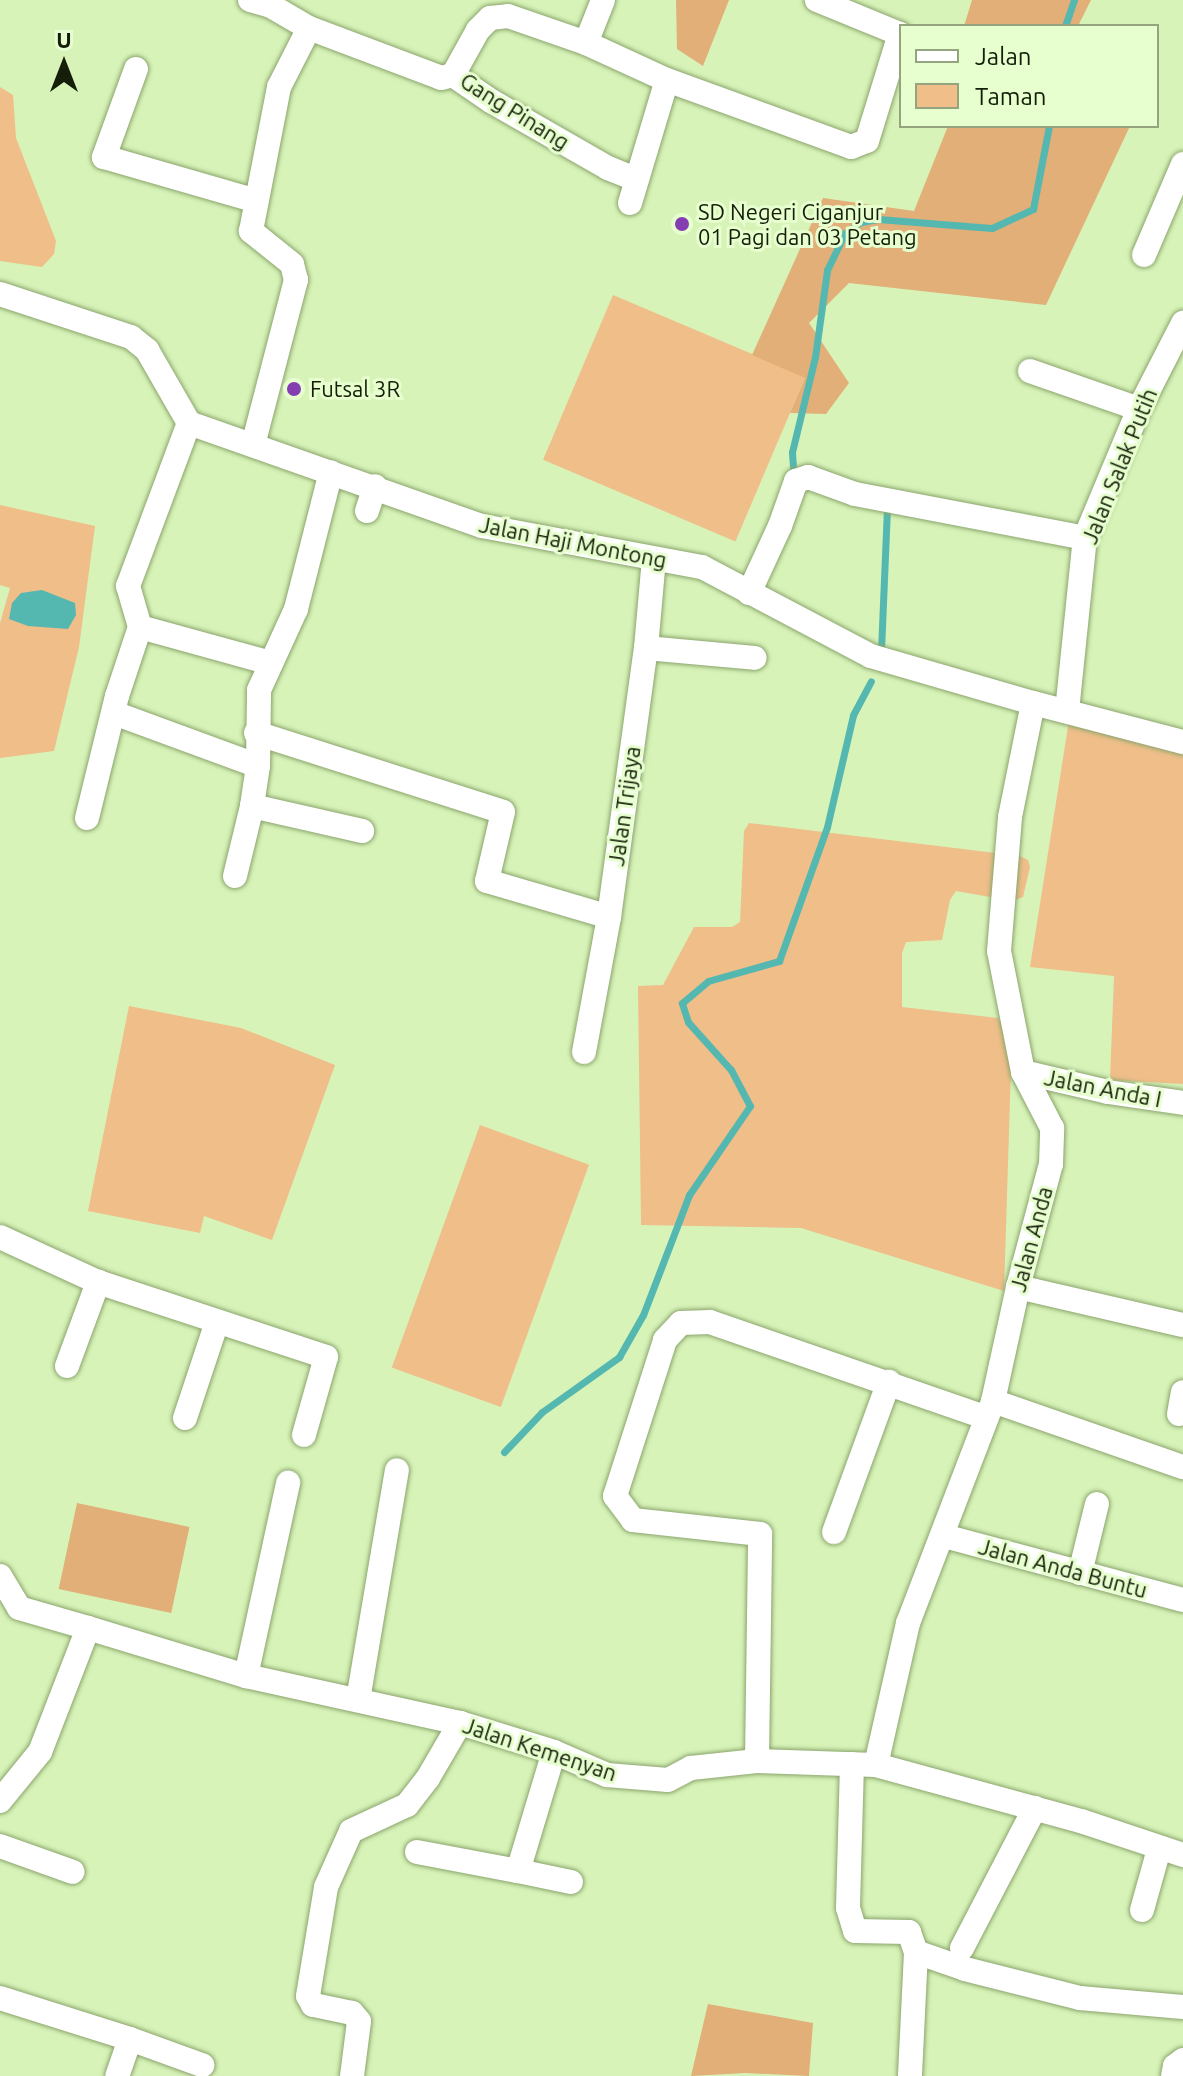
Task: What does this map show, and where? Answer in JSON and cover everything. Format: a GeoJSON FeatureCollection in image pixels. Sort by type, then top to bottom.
{"type":"FeatureCollection","features":[{"type":"Feature","properties":{"kind":"street"},"geometry":{"type":"LineString","coordinates":[[250,0],[271,6],[309,28],[441,78],[453,75]]}},
{"type":"Feature","properties":{"kind":"street"},"geometry":{"type":"LineString","coordinates":[[603,0],[586,43],[667,80],[851,147],[867,141],[899,37]]}},
{"type":"Feature","properties":{"kind":"street"},"geometry":{"type":"LineString","coordinates":[[817,0],[899,34]]}},
{"type":"Feature","properties":{"kind":"street","name":"Gang Pinang"},"geometry":{"type":"LineString","coordinates":[[586,43],[508,16],[490,18],[478,30],[453,75],[608,168],[633,191],[667,80]]}},
{"type":"Feature","properties":{"kind":"street"},"geometry":{"type":"LineString","coordinates":[[253,445],[296,280],[292,264],[251,231],[279,87],[309,28]]}},
{"type":"Feature","properties":{"kind":"street"},"geometry":{"type":"LineString","coordinates":[[136,69],[104,157],[256,201]]}},
{"type":"Feature","properties":{"kind":"street"},"geometry":{"type":"LineString","coordinates":[[1144,255],[1183,164]]}},
{"type":"Feature","properties":{"kind":"street"},"geometry":{"type":"LineString","coordinates":[[0,294],[131,337],[147,350],[189,423],[128,586],[140,627],[87,818]]}},
{"type":"Feature","properties":{"kind":"street","name":"Jalan Salak Putih"},"geometry":{"type":"LineString","coordinates":[[1067,711],[1085,538],[1139,409],[1183,323]]}},
{"type":"Feature","properties":{"kind":"street"},"geometry":{"type":"LineString","coordinates":[[1030,371],[1139,409]]}},
{"type":"Feature","properties":{"kind":"street","name":"Jalan Haji Montong"},"geometry":{"type":"LineString","coordinates":[[189,423],[482,526],[702,567],[871,656],[1183,742]]}},
{"type":"Feature","properties":{"kind":"street"},"geometry":{"type":"LineString","coordinates":[[235,876],[258,766],[256,733],[259,690],[296,609],[331,472]]}},
{"type":"Feature","properties":{"kind":"street"},"geometry":{"type":"LineString","coordinates":[[749,593],[780,526],[796,481],[808,477],[855,494],[1085,538]]}},
{"type":"Feature","properties":{"kind":"street"},"geometry":{"type":"LineString","coordinates":[[367,511],[375,486]]}},
{"type":"Feature","properties":{"kind":"street","name":"Jalan Trijaya"},"geometry":{"type":"LineString","coordinates":[[584,1052],[609,917],[646,648],[654,559]]}},
{"type":"Feature","properties":{"kind":"street"},"geometry":{"type":"LineString","coordinates":[[140,627],[271,663]]}},
{"type":"Feature","properties":{"kind":"street"},"geometry":{"type":"LineString","coordinates":[[646,648],[755,658]]}},
{"type":"Feature","properties":{"kind":"street","name":"Jalan Anda"},"geometry":{"type":"LineString","coordinates":[[916,1952],[909,1932],[855,1931],[848,1908],[864,1764],[908,1623],[944,1536],[989,1409],[1051,1164],[1052,1128],[1023,1072],[999,951],[1010,817],[1033,703]]}},
{"type":"Feature","properties":{"kind":"street"},"geometry":{"type":"LineString","coordinates":[[114,713],[258,766]]}},
{"type":"Feature","properties":{"kind":"street"},"geometry":{"type":"LineString","coordinates":[[256,733],[503,812],[487,881],[609,917]]}},
{"type":"Feature","properties":{"kind":"street"},"geometry":{"type":"LineString","coordinates":[[252,806],[362,831]]}},
{"type":"Feature","properties":{"kind":"street","name":"Jalan Anda I"},"geometry":{"type":"LineString","coordinates":[[1023,1072],[1108,1092],[1183,1103]]}},
{"type":"Feature","properties":{"kind":"street"},"geometry":{"type":"LineString","coordinates":[[0,1237],[98,1282],[326,1357],[304,1435]]}},
{"type":"Feature","properties":{"kind":"street"},"geometry":{"type":"LineString","coordinates":[[67,1366],[98,1282]]}},
{"type":"Feature","properties":{"kind":"street"},"geometry":{"type":"LineString","coordinates":[[1018,1287],[1183,1325]]}},
{"type":"Feature","properties":{"kind":"street"},"geometry":{"type":"LineString","coordinates":[[185,1418],[217,1322]]}},
{"type":"Feature","properties":{"kind":"street"},"geometry":{"type":"LineString","coordinates":[[757,1761],[760,1534],[633,1520],[615,1496],[665,1340],[681,1323],[710,1322],[889,1382],[1183,1467]]}},
{"type":"Feature","properties":{"kind":"street"},"geometry":{"type":"LineString","coordinates":[[834,1532],[889,1382]]}},
{"type":"Feature","properties":{"kind":"street"},"geometry":{"type":"LineString","coordinates":[[358,1700],[397,1470]]}},
{"type":"Feature","properties":{"kind":"street"},"geometry":{"type":"LineString","coordinates":[[246,1676],[288,1483]]}},
{"type":"Feature","properties":{"kind":"street"},"geometry":{"type":"LineString","coordinates":[[1080,1573],[1097,1504]]}},
{"type":"Feature","properties":{"kind":"street","name":"Jalan Anda Buntu"},"geometry":{"type":"LineString","coordinates":[[944,1536],[1183,1600]]}},
{"type":"Feature","properties":{"kind":"street","name":"Jalan Kemenyan"},"geometry":{"type":"LineString","coordinates":[[0,1576],[19,1608],[246,1676],[460,1723],[554,1752],[607,1775],[668,1780],[691,1768],[757,1761],[864,1764],[1035,1808],[1183,1855]]}},
{"type":"Feature","properties":{"kind":"street"},"geometry":{"type":"LineString","coordinates":[[0,1801],[40,1752],[88,1628]]}},
{"type":"Feature","properties":{"kind":"street"},"geometry":{"type":"LineString","coordinates":[[352,2076],[359,2021],[352,2013],[313,2005],[308,1996],[326,1887],[351,1831],[407,1805],[428,1778],[460,1723]]}},
{"type":"Feature","properties":{"kind":"street"},"geometry":{"type":"LineString","coordinates":[[518,1871],[554,1752]]}},
{"type":"Feature","properties":{"kind":"street"},"geometry":{"type":"LineString","coordinates":[[962,1948],[1035,1808]]}},
{"type":"Feature","properties":{"kind":"street"},"geometry":{"type":"LineString","coordinates":[[0,1846],[73,1872]]}},
{"type":"Feature","properties":{"kind":"street"},"geometry":{"type":"LineString","coordinates":[[1142,1910],[1159,1849]]}},
{"type":"Feature","properties":{"kind":"street"},"geometry":{"type":"LineString","coordinates":[[417,1852],[571,1882]]}},
{"type":"Feature","properties":{"kind":"street"},"geometry":{"type":"LineString","coordinates":[[910,2076],[916,1952],[965,1969],[1080,1998],[1183,2007]]}},
{"type":"Feature","properties":{"kind":"street"},"geometry":{"type":"LineString","coordinates":[[0,1998],[202,2065]]}},
{"type":"Feature","properties":{"kind":"street"},"geometry":{"type":"LineString","coordinates":[[117,2076],[130,2039]]}},
{"type":"Feature","properties":{"kind":"street"},"geometry":{"type":"LineString","coordinates":[[1173,2076],[1175,2066],[1183,2060]]}},
{"type":"Feature","properties":{"kind":"green space"},"geometry":{"type":"Polygon","coordinates":[[[0,87],[13,95],[16,138],[56,241],[54,254],[42,267],[0,261],[0,87]]]}},
{"type":"Feature","properties":{"kind":"green space"},"geometry":{"type":"Polygon","coordinates":[[[613,295],[805,377],[735,541],[543,460],[613,295]]]}},
{"type":"Feature","properties":{"kind":"green space"},"geometry":{"type":"Polygon","coordinates":[[[0,505],[95,526],[79,647],[54,751],[0,758],[0,623],[10,588],[0,585],[0,505]]]}},
{"type":"Feature","properties":{"kind":"green space"},"geometry":{"type":"Polygon","coordinates":[[[1070,714],[1183,747],[1183,1084],[1110,1080],[1114,976],[1030,967],[1070,714]]]}},
{"type":"Feature","properties":{"kind":"green space"},"geometry":{"type":"Polygon","coordinates":[[[749,823],[1020,856],[1028,860],[1030,867],[1023,897],[1013,901],[956,891],[950,900],[942,940],[906,942],[902,953],[902,1007],[998,1018],[1012,1035],[1004,1291],[801,1228],[641,1225],[638,986],[663,985],[694,927],[732,927],[740,922],[744,831],[749,823]]]}},
{"type":"Feature","properties":{"kind":"green space"},"geometry":{"type":"Polygon","coordinates":[[[129,1006],[241,1028],[335,1065],[272,1240],[204,1216],[200,1233],[88,1211],[129,1006]]]}},
{"type":"Feature","properties":{"kind":"green space"},"geometry":{"type":"Polygon","coordinates":[[[480,1125],[589,1165],[501,1407],[392,1367],[480,1125]]]}},
{"type":"Feature","properties":{"kind":"shaded area"},"geometry":{"type":"Polygon","coordinates":[[[676,0],[729,0],[703,66],[677,49],[676,0]]]}},
{"type":"Feature","properties":{"kind":"shaded area"},"geometry":{"type":"Polygon","coordinates":[[[972,0],[1091,0],[1079,24],[965,24],[972,0]]]}},
{"type":"Feature","properties":{"kind":"shaded area"},"geometry":{"type":"Polygon","coordinates":[[[947,128],[1129,128],[1046,305],[849,283],[809,323],[849,383],[826,414],[790,413],[805,378],[752,355],[823,198],[914,211],[947,128]]]}},
{"type":"Feature","properties":{"kind":"shaded area"},"geometry":{"type":"Polygon","coordinates":[[[77,1503],[189,1527],[171,1613],[59,1589],[77,1503]]]}},
{"type":"Feature","properties":{"kind":"shaded area"},"geometry":{"type":"Polygon","coordinates":[[[708,2004],[813,2023],[809,2076],[745,2073],[691,2076],[708,2004]]]}},
{"type":"Feature","properties":{"kind":"water"},"geometry":{"type":"Polygon","coordinates":[[[42,590],[75,603],[76,615],[68,629],[28,626],[9,619],[12,603],[21,593],[42,590]]]}},
{"type":"Feature","properties":{"kind":"waterway"},"geometry":{"type":"LineString","coordinates":[[1066,24],[1074,0]]}},
{"type":"Feature","properties":{"kind":"waterway"},"geometry":{"type":"LineString","coordinates":[[793,467],[792,452],[815,357],[827,270],[845,233],[861,222],[878,219],[992,228],[1033,209],[1049,128]]}},
{"type":"Feature","properties":{"kind":"waterway"},"geometry":{"type":"LineString","coordinates":[[881,651],[887,507]]}},
{"type":"Feature","properties":{"kind":"waterway"},"geometry":{"type":"LineString","coordinates":[[504,1452],[542,1412],[619,1357],[643,1315],[689,1195],[750,1106],[731,1070],[688,1022],[682,1003],[708,981],[779,961],[827,827],[853,715],[871,681]]}},
{"type":"Feature","properties":{"kind":"place","name":"SD Negeri Ciganjur 01 Pagi dan 03 Petang"},"geometry":{"type":"Point","coordinates":[682,224]}},
{"type":"Feature","properties":{"kind":"place","name":"Futsal 3R"},"geometry":{"type":"Point","coordinates":[294,389]}}]}
